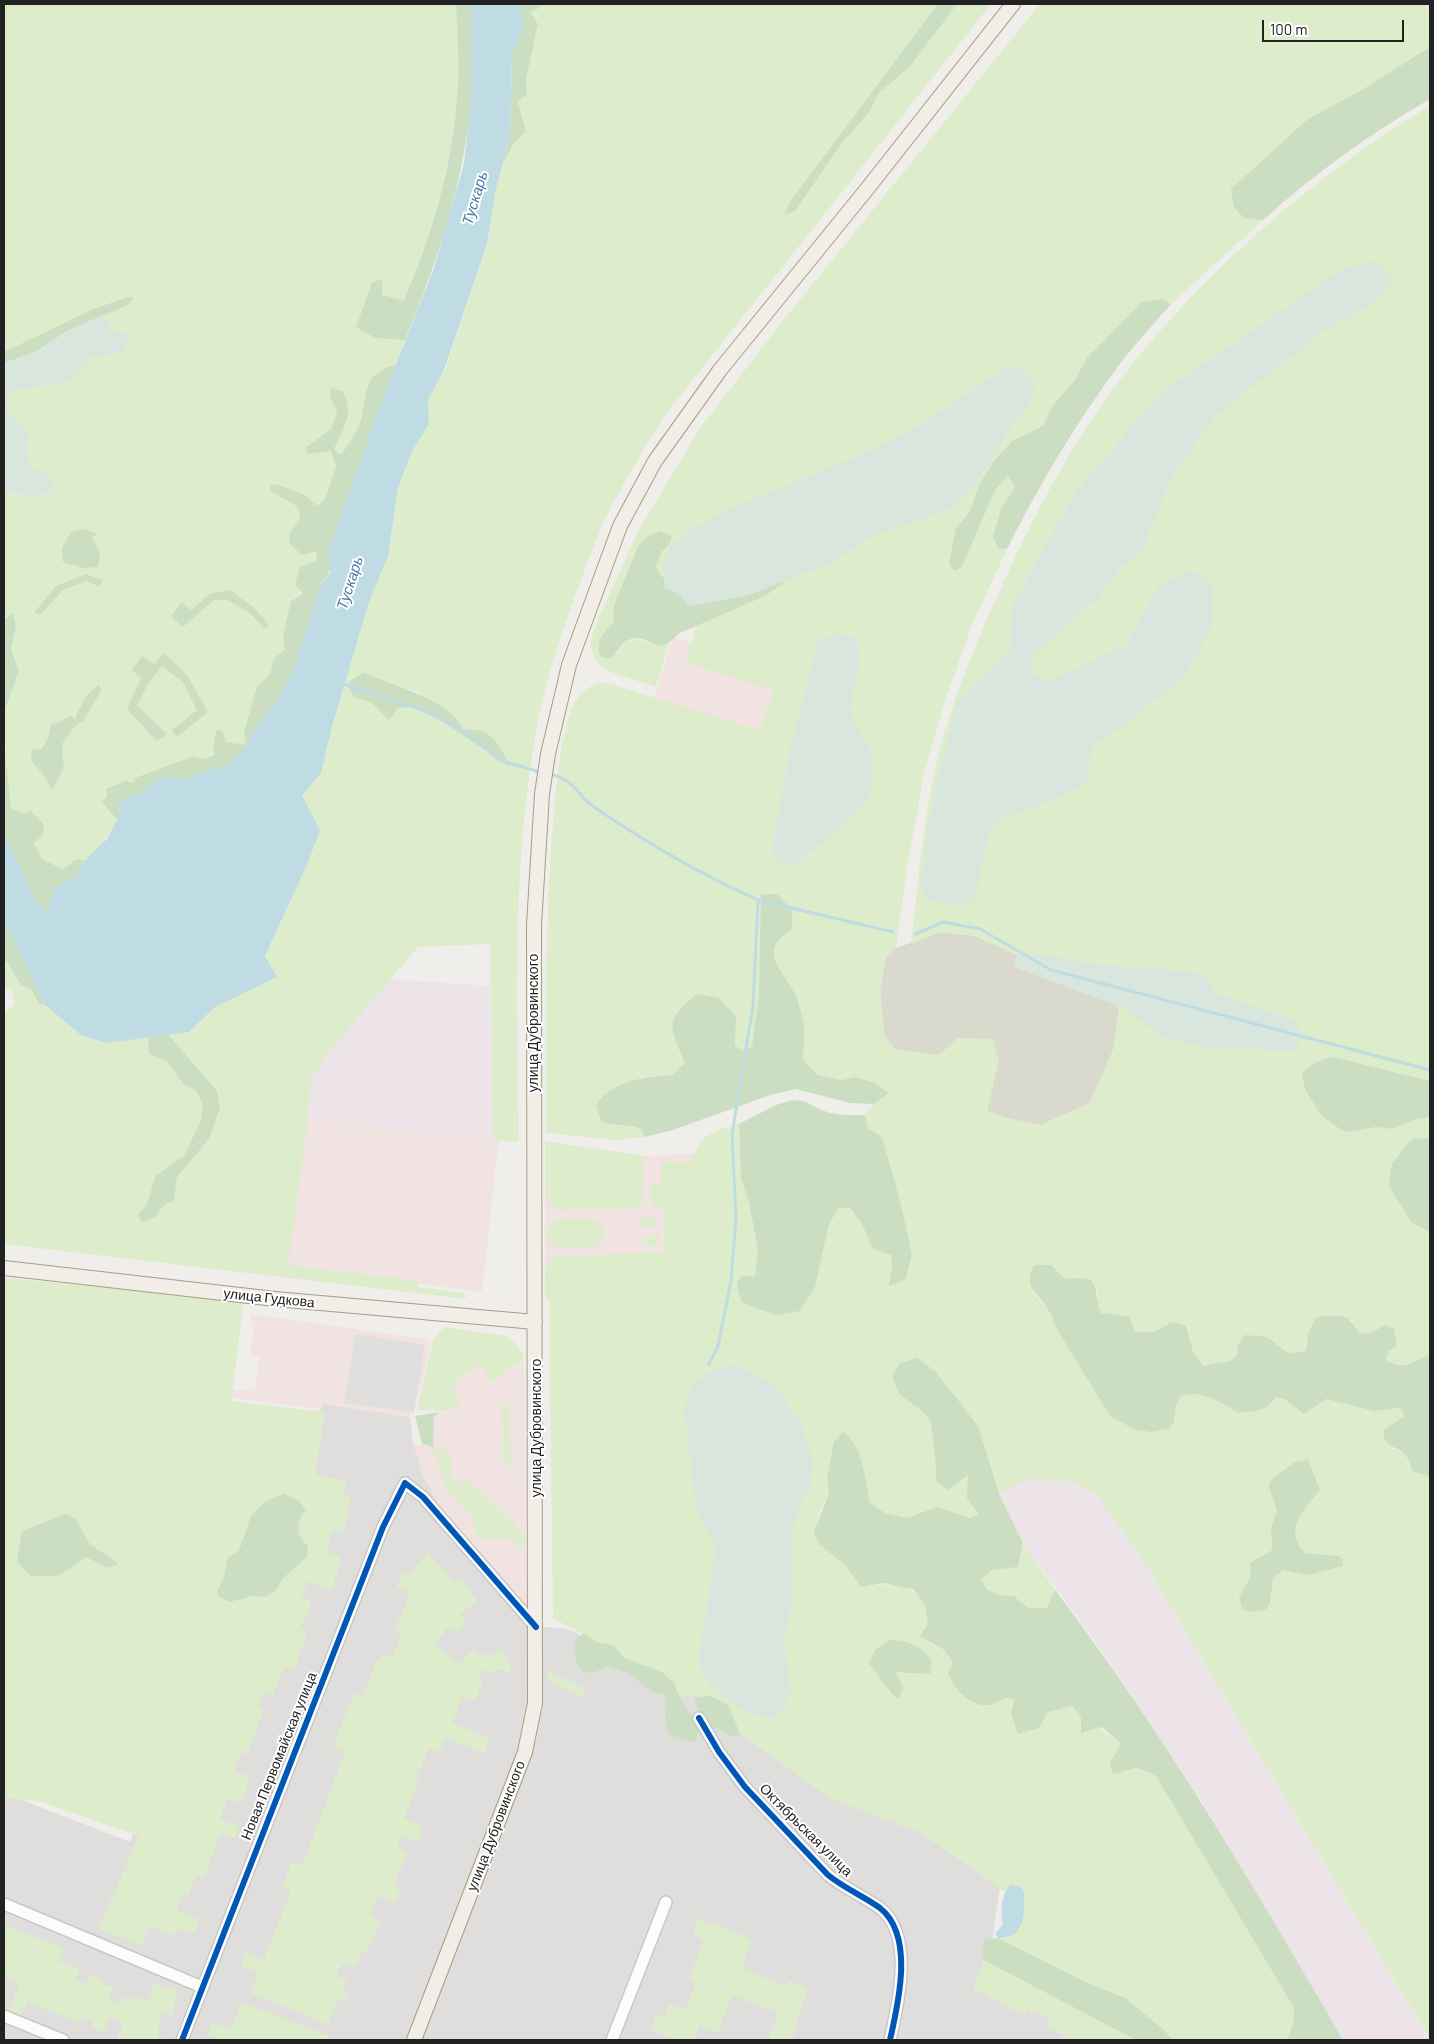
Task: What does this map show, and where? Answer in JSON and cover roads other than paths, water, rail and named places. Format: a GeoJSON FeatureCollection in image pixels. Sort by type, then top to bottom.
{"type":"FeatureCollection","features":[{"type":"Feature","properties":{"kind":"main road","name":"улица Дубровинского"},"geometry":{"type":"LineString","coordinates":[[414,2040],[525,1752],[535,1702],[533,965],[542,794],[548,754],[569,665],[620,526],[655,461],[720,370],[867,189],[1012,4]]}},
{"type":"Feature","properties":{"kind":"main road","name":"улица Гудкова"},"geometry":{"type":"LineString","coordinates":[[4,1268],[275,1299],[535,1322]]}},
{"type":"Feature","properties":{"kind":"street","name":"Новая Первомайская улица"},"geometry":{"type":"LineString","coordinates":[[182,2040],[384,1526],[405,1483],[423,1497],[536,1627]]}},
{"type":"Feature","properties":{"kind":"street","name":"Октябрьская улица"},"geometry":{"type":"LineString","coordinates":[[699,1718],[719,1752],[745,1787],[840,1885],[881,1909],[891,1920],[897,1934],[901,1974],[900,1992],[890,2040]]}},
{"type":"Feature","properties":{"kind":"street"},"geometry":{"type":"LineString","coordinates":[[612,2040],[666,1902]]}},
{"type":"Feature","properties":{"kind":"street"},"geometry":{"type":"LineString","coordinates":[[4,1904],[202,1987]]}},
{"type":"Feature","properties":{"kind":"street"},"geometry":{"type":"LineString","coordinates":[[4,2016],[63,2040]]}},
{"type":"Feature","properties":{"kind":"water","name":"Тускарь"},"geometry":{"type":"Polygon","coordinates":[[[472,4],[520,4],[524,23],[512,55],[510,136],[496,189],[487,244],[444,370],[428,400],[429,424],[411,453],[398,488],[388,556],[369,602],[333,723],[321,773],[302,796],[320,830],[307,865],[265,956],[277,977],[215,1007],[189,1032],[107,1043],[82,1036],[44,1004],[4,918],[4,833],[33,896],[47,914],[54,887],[75,878],[85,860],[107,839],[117,820],[122,799],[141,793],[160,777],[182,780],[229,764],[246,746],[259,723],[279,699],[294,668],[320,586],[331,572],[328,553],[384,395],[434,268],[464,164],[472,93],[472,4]]]}},
{"type":"Feature","properties":{"kind":"water"},"geometry":{"type":"Polygon","coordinates":[[[1010,1885],[1019,1886],[1024,1893],[1023,1916],[1019,1929],[1014,1934],[998,1938],[995,1934],[1003,1924],[1002,1904],[1010,1885]]]}},
{"type":"Feature","properties":{"kind":"waterway"},"geometry":{"type":"LineString","coordinates":[[343,684],[420,709],[457,727],[480,743],[499,760],[543,773]]}},
{"type":"Feature","properties":{"kind":"waterway"},"geometry":{"type":"LineString","coordinates":[[549,774],[565,780],[590,804],[655,846],[716,880],[758,900],[753,1006],[732,1134],[736,1218],[731,1281],[718,1346],[709,1364]]}},
{"type":"Feature","properties":{"kind":"waterway"},"geometry":{"type":"LineString","coordinates":[[758,900],[893,932]]}},
{"type":"Feature","properties":{"kind":"waterway"},"geometry":{"type":"LineString","coordinates":[[915,934],[943,922],[980,929],[1051,970],[1430,1070]]}}]}
